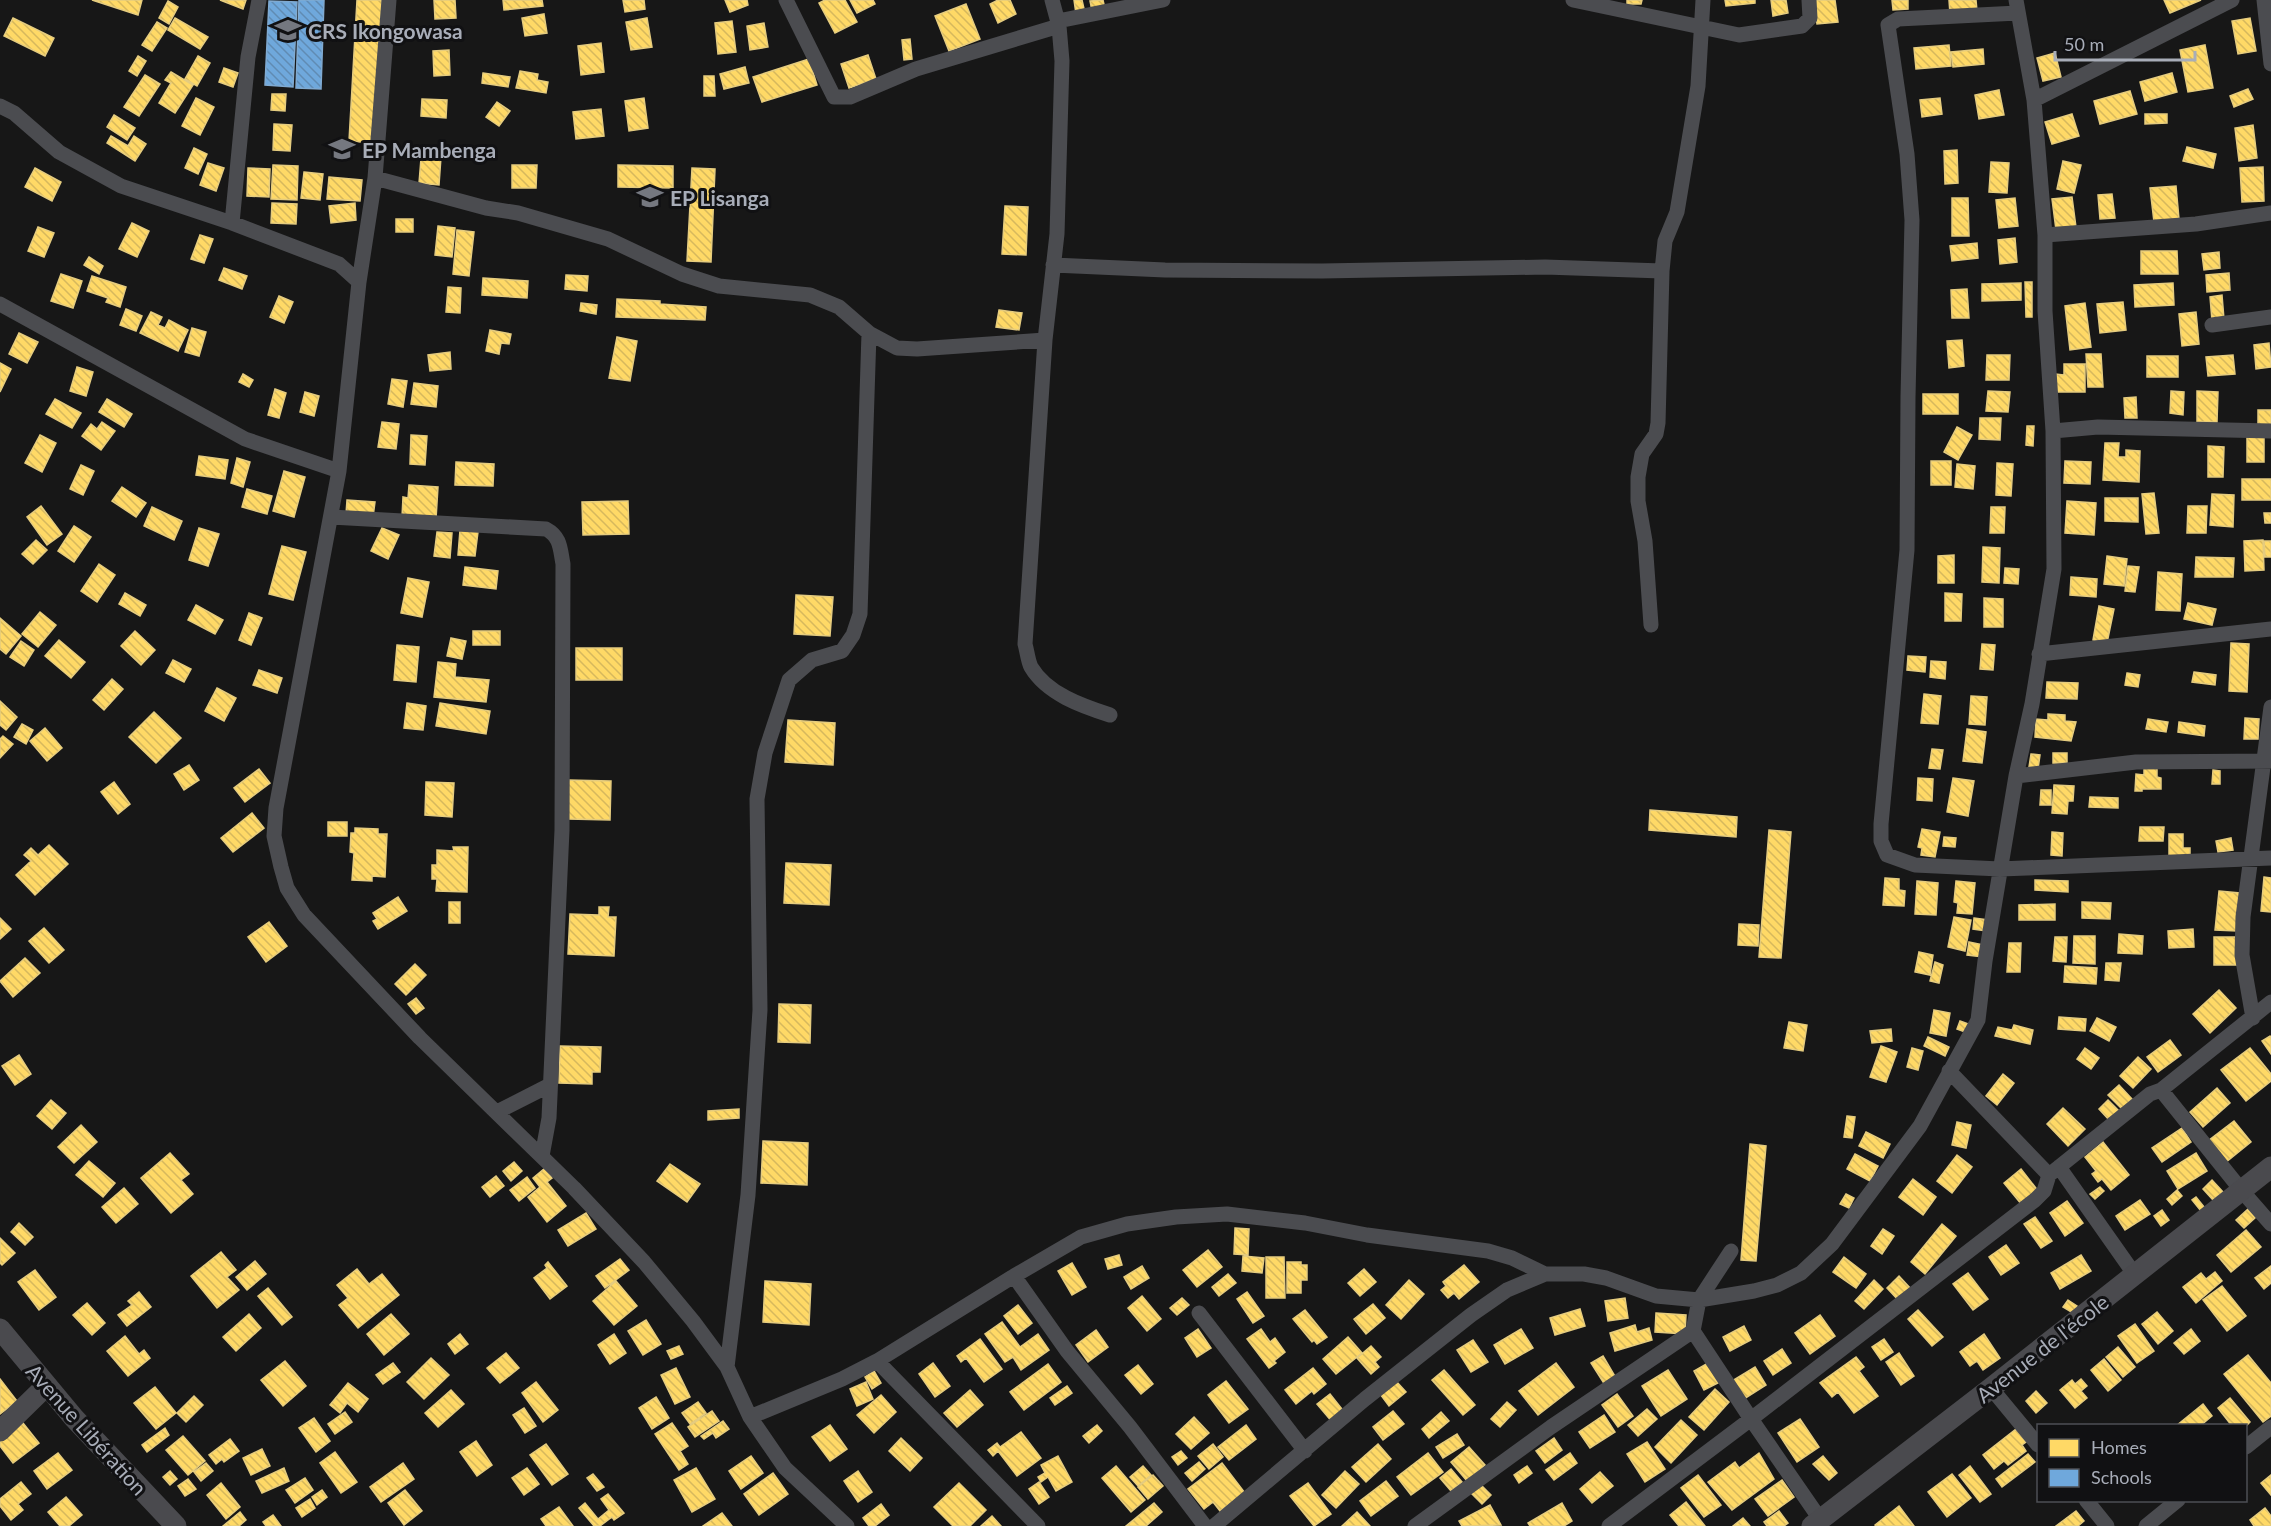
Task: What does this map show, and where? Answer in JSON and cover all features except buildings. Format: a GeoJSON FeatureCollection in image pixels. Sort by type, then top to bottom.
{"type":"FeatureCollection","features":[{"type":"Feature","properties":{"kind":"street"},"geometry":{"type":"LineString","coordinates":[[232,223],[248,57],[259,0]]}},
{"type":"Feature","properties":{"kind":"street"},"geometry":{"type":"LineString","coordinates":[[389,0],[375,178],[359,282],[339,471],[276,808],[274,836],[287,888],[304,915],[420,1038],[542,1156],[644,1262],[693,1321],[727,1367],[750,1417],[785,1468],[847,1526]]}},
{"type":"Feature","properties":{"kind":"street"},"geometry":{"type":"LineString","coordinates":[[786,0],[834,97],[850,97],[916,69],[1058,23],[1163,0]]}},
{"type":"Feature","properties":{"kind":"street"},"geometry":{"type":"LineString","coordinates":[[1052,0],[1058,23],[1062,61],[1057,234],[1045,340],[1025,644],[1030,666],[1045,683],[1077,704],[1110,715]]}},
{"type":"Feature","properties":{"kind":"street"},"geometry":{"type":"LineString","coordinates":[[1573,0],[1739,35],[1802,27],[1810,18],[1809,0]]}},
{"type":"Feature","properties":{"kind":"street"},"geometry":{"type":"LineString","coordinates":[[1651,625],[1638,501],[1638,477],[1642,454],[1656,434],[1658,423],[1662,271],[1665,240],[1677,212],[1698,86],[1702,0]]}},
{"type":"Feature","properties":{"kind":"street"},"geometry":{"type":"LineString","coordinates":[[2034,100],[2232,0]]}},
{"type":"Feature","properties":{"kind":"street"},"geometry":{"type":"LineString","coordinates":[[2264,0],[2271,64]]}},
{"type":"Feature","properties":{"kind":"street"},"geometry":{"type":"LineString","coordinates":[[1214,1526],[1365,1399],[1471,1315],[1507,1290],[1545,1274],[1584,1274],[1606,1278],[1656,1296],[1699,1299],[1754,1291],[1777,1285],[1801,1273],[1832,1244],[1915,1133],[1978,1020],[2000,869],[2016,776],[2032,704],[2054,569],[2053,431],[2045,311],[2045,235],[2034,100],[2017,7],[1898,19],[1888,25],[1888,32],[1907,154],[1912,219],[1907,550],[1881,824],[1881,841],[1887,855],[1915,865],[2000,869],[2271,858]]}},
{"type":"Feature","properties":{"kind":"street"},"geometry":{"type":"LineString","coordinates":[[0,106],[14,113],[59,152],[121,186],[232,223],[339,264],[359,282]]}},
{"type":"Feature","properties":{"kind":"street"},"geometry":{"type":"LineString","coordinates":[[375,178],[486,208],[518,213],[608,239],[682,274],[719,286],[810,295],[839,307],[868,333],[897,348],[917,349],[1045,340]]}},
{"type":"Feature","properties":{"kind":"street"},"geometry":{"type":"LineString","coordinates":[[2045,235],[2196,224],[2271,213]]}},
{"type":"Feature","properties":{"kind":"street"},"geometry":{"type":"LineString","coordinates":[[339,264],[363,261]]}},
{"type":"Feature","properties":{"kind":"street"},"geometry":{"type":"LineString","coordinates":[[1053,265],[1165,270],[1322,271],[1545,267],[1662,271]]}},
{"type":"Feature","properties":{"kind":"street"},"geometry":{"type":"LineString","coordinates":[[0,304],[245,439],[339,471]]}},
{"type":"Feature","properties":{"kind":"street"},"geometry":{"type":"LineString","coordinates":[[2212,325],[2271,317]]}},
{"type":"Feature","properties":{"kind":"street"},"geometry":{"type":"LineString","coordinates":[[727,1367],[748,1195],[760,1010],[757,799],[765,753],[789,680],[812,660],[842,651],[854,635],[860,614],[868,333]]}},
{"type":"Feature","properties":{"kind":"street"},"geometry":{"type":"LineString","coordinates":[[2053,431],[2098,427],[2271,431]]}},
{"type":"Feature","properties":{"kind":"street"},"geometry":{"type":"LineString","coordinates":[[331,517],[546,528],[555,533],[559,539],[563,564],[562,830],[549,1118],[542,1156]]}},
{"type":"Feature","properties":{"kind":"street"},"geometry":{"type":"LineString","coordinates":[[2039,654],[2271,629]]}},
{"type":"Feature","properties":{"kind":"street"},"geometry":{"type":"LineString","coordinates":[[2253,1018],[2242,955],[2243,917],[2267,762],[2271,707]]}},
{"type":"Feature","properties":{"kind":"street"},"geometry":{"type":"LineString","coordinates":[[2016,776],[2136,762],[2267,762]]}},
{"type":"Feature","properties":{"kind":"street"},"geometry":{"type":"LineString","coordinates":[[1609,1526],[2035,1200],[2044,1191],[2054,1171],[2150,1094],[2161,1090],[2271,1002]]}},
{"type":"Feature","properties":{"kind":"street"},"geometry":{"type":"LineString","coordinates":[[1949,1071],[2054,1171],[2135,1275]]}},
{"type":"Feature","properties":{"kind":"street"},"geometry":{"type":"LineString","coordinates":[[497,1112],[550,1085]]}},
{"type":"Feature","properties":{"kind":"street"},"geometry":{"type":"LineString","coordinates":[[2161,1090],[2271,1224]]}},
{"type":"Feature","properties":{"kind":"street","name":"Avenue de l'école"},"geometry":{"type":"LineString","coordinates":[[1816,1523],[2271,1167]]}},
{"type":"Feature","properties":{"kind":"street"},"geometry":{"type":"LineString","coordinates":[[750,1417],[842,1379],[877,1361],[1081,1237],[1127,1224],[1176,1217],[1227,1214],[1305,1223],[1367,1235],[1488,1251],[1512,1258],[1545,1274]]}},
{"type":"Feature","properties":{"kind":"street"},"geometry":{"type":"LineString","coordinates":[[1731,1251],[1699,1299],[1694,1331],[1816,1523]]}},
{"type":"Feature","properties":{"kind":"street"},"geometry":{"type":"LineString","coordinates":[[1014,1276],[1067,1351],[1130,1427],[1205,1526]]}},
{"type":"Feature","properties":{"kind":"street"},"geometry":{"type":"LineString","coordinates":[[1199,1313],[1305,1451]]}},
{"type":"Feature","properties":{"kind":"street","name":"Avenue Libération"},"geometry":{"type":"LineString","coordinates":[[0,1329],[46,1386],[176,1526]]}},
{"type":"Feature","properties":{"kind":"street"},"geometry":{"type":"LineString","coordinates":[[1415,1526],[1551,1427],[1694,1331]]}},
{"type":"Feature","properties":{"kind":"street"},"geometry":{"type":"LineString","coordinates":[[877,1361],[1038,1526]]}},
{"type":"Feature","properties":{"kind":"street"},"geometry":{"type":"LineString","coordinates":[[0,1431],[46,1386]]}},
{"type":"Feature","properties":{"kind":"street"},"geometry":{"type":"LineString","coordinates":[[1991,1388],[2037,1444]]}},
{"type":"Feature","properties":{"kind":"street"},"geometry":{"type":"LineString","coordinates":[[2247,1446],[2271,1427]]}},
{"type":"Feature","properties":{"kind":"street"},"geometry":{"type":"LineString","coordinates":[[2088,1502],[2107,1526]]}},
{"type":"Feature","properties":{"kind":"street"},"geometry":{"type":"LineString","coordinates":[[2146,1526],[2176,1502]]}},
{"type":"Feature","properties":{"kind":"place","name":"CRS Ikongowasa"},"geometry":{"type":"Point","coordinates":[288,30]}},
{"type":"Feature","properties":{"kind":"place","name":"EP Mambenga"},"geometry":{"type":"Point","coordinates":[342,149]}},
{"type":"Feature","properties":{"kind":"place","name":"EP Lisanga"},"geometry":{"type":"Point","coordinates":[650,197]}}]}
